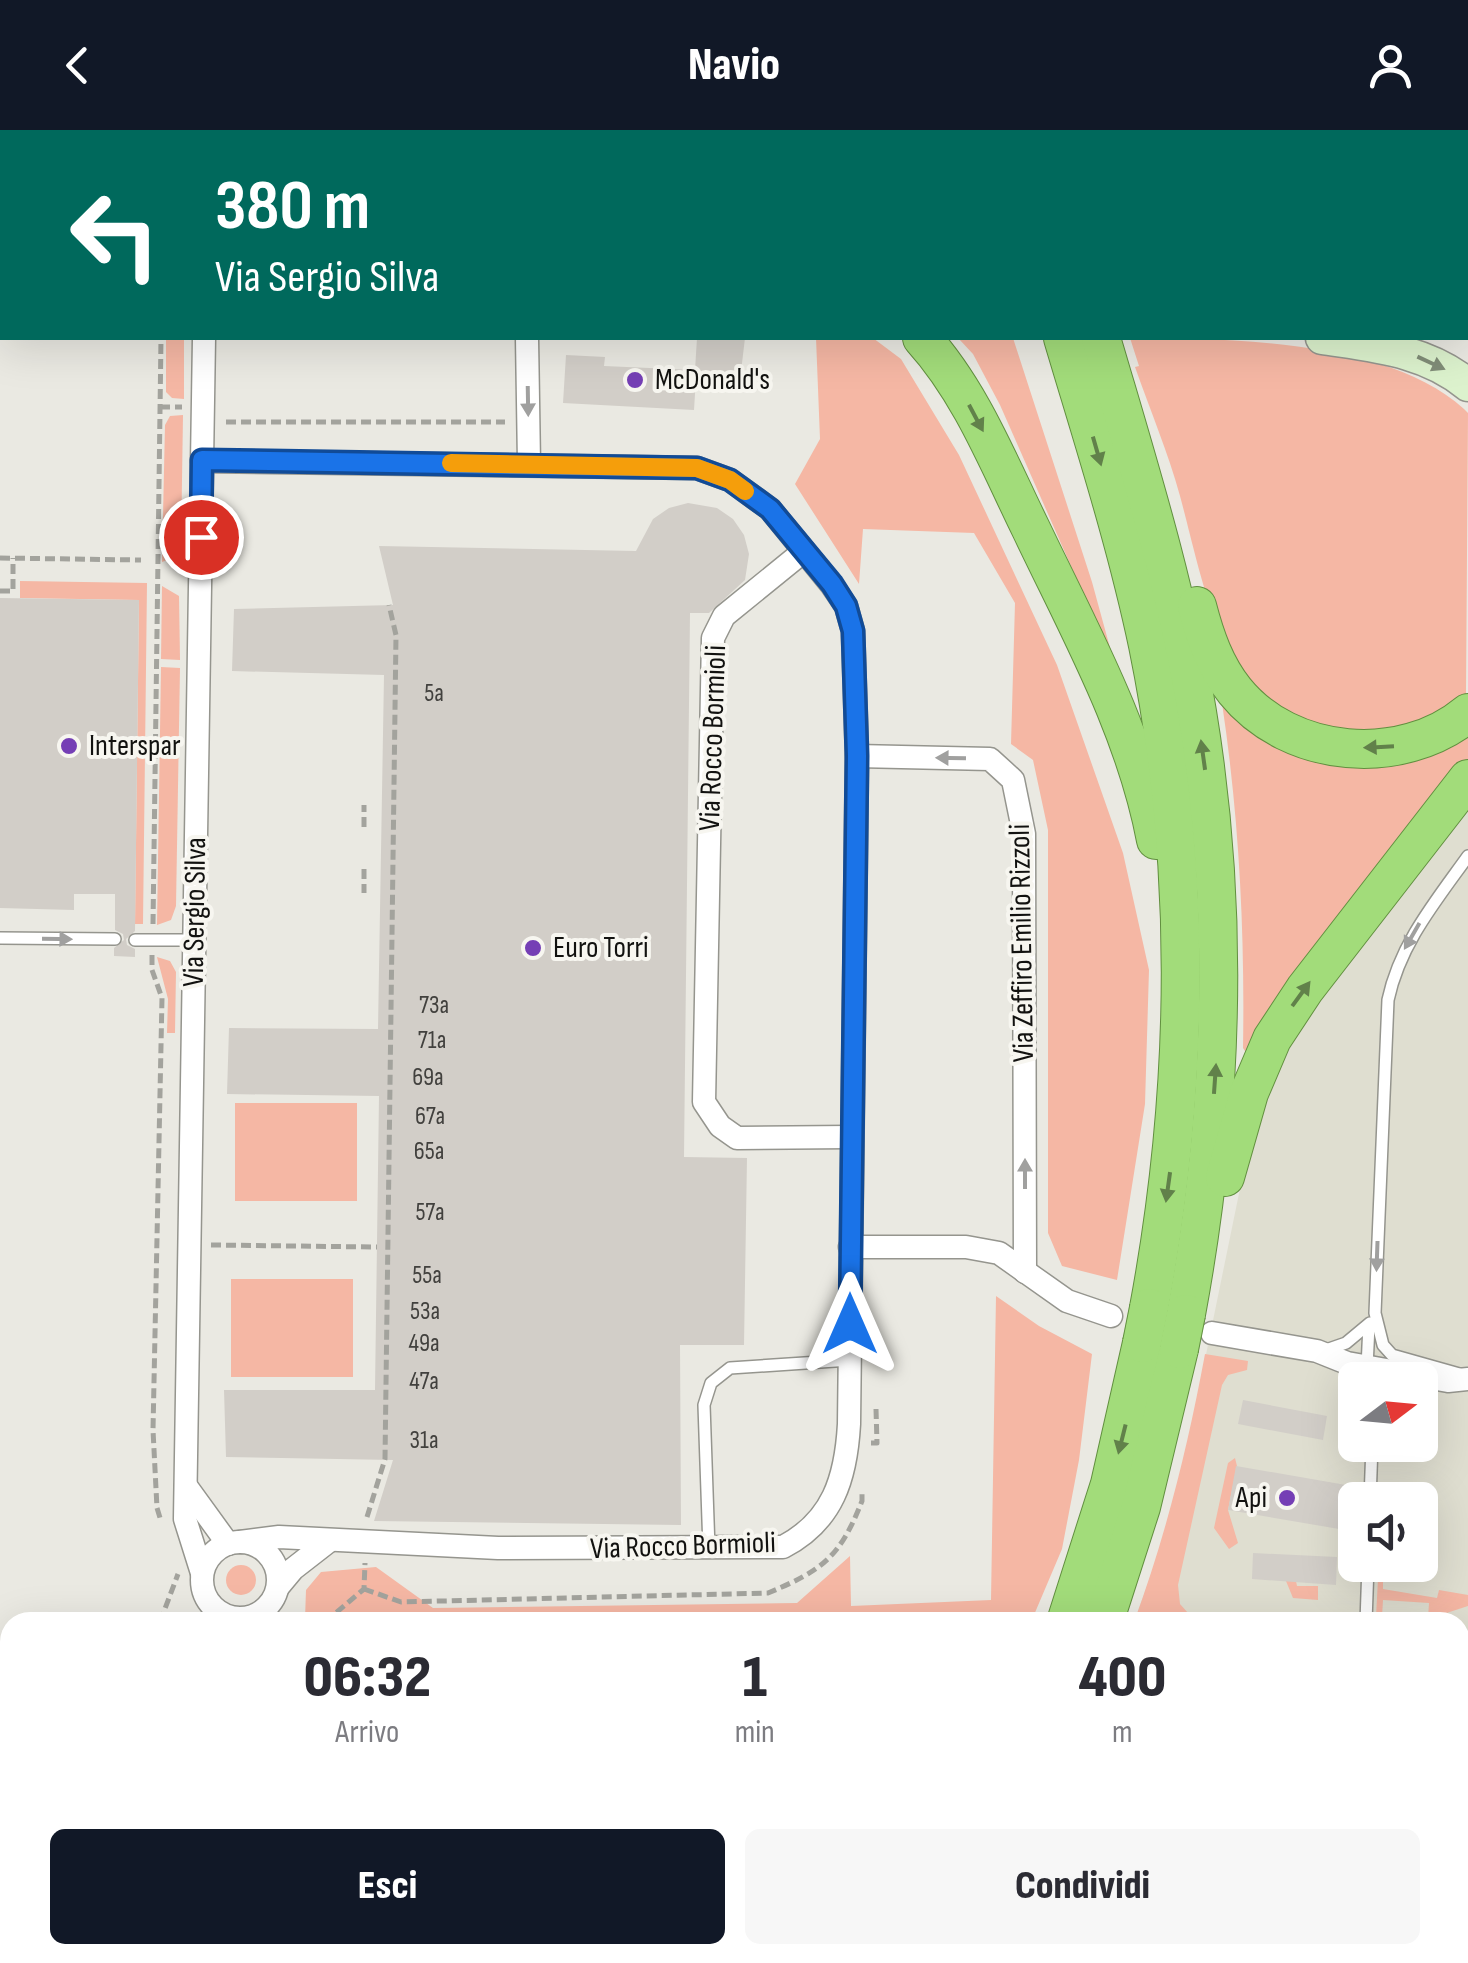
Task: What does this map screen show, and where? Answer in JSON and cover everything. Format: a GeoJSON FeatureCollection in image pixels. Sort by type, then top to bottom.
{"type":"FeatureCollection","features":[{"type":"Feature","properties":{"kind":"highway"},"geometry":{"type":"LineString","coordinates":[[924,340],[944,364],[976,418],[1101,675],[1132,748],[1157,844],[1182,1017]]}},
{"type":"Feature","properties":{"kind":"highway"},"geometry":{"type":"LineString","coordinates":[[1066,348],[1128,563],[1157,693],[1178,851],[1182,1017],[1172,1155],[1177,1328]]}},
{"type":"Feature","properties":{"kind":"highway"},"geometry":{"type":"LineString","coordinates":[[1109,364],[1124,409],[1151,444],[1210,648],[1228,682],[1252,708],[1302,737],[1334,746],[1370,748],[1424,740],[1468,712]]}},
{"type":"Feature","properties":{"kind":"highway"},"geometry":{"type":"LineString","coordinates":[[1108,1612],[1145,1494],[1204,1193],[1220,986],[1206,769],[1162,552],[1109,364]]}},
{"type":"Feature","properties":{"kind":"highway"},"geometry":{"type":"LineString","coordinates":[[1069,1612],[1110,1484],[1207,1260],[1249,1094],[1272,1039],[1305,989],[1468,779]]}},
{"type":"Feature","properties":{"kind":"highway"},"geometry":{"type":"LineString","coordinates":[[1115,1612],[1118,1582]]}},
{"type":"Feature","properties":{"kind":"main road"},"geometry":{"type":"LineString","coordinates":[[1333,340],[1414,355],[1444,368],[1468,385]]}},
{"type":"Feature","properties":{"kind":"street","name":"Via Sergio Silva"},"geometry":{"type":"LineString","coordinates":[[202,1573],[185,1518],[204,340]]}},
{"type":"Feature","properties":{"kind":"street"},"geometry":{"type":"LineString","coordinates":[[527,340],[528,464]]}},
{"type":"Feature","properties":{"kind":"street","name":"Via Rocco Bormioli"},"geometry":{"type":"LineString","coordinates":[[202,460],[697,468],[730,480],[770,509],[846,606],[853,631],[857,756],[848,1444],[842,1480],[827,1510],[807,1535],[783,1548],[498,1548],[279,1537],[234,1543]]}},
{"type":"Feature","properties":{"kind":"street","name":"Via Rocco Bormioli"},"geometry":{"type":"LineString","coordinates":[[804,551],[724,616],[713,638],[704,1102],[720,1126],[737,1138],[850,1136]]}},
{"type":"Feature","properties":{"kind":"street","name":"Via Zeffiro Emilio Rizzoli"},"geometry":{"type":"LineString","coordinates":[[857,756],[990,760],[1013,780],[1024,834],[1025,1272]]}},
{"type":"Feature","properties":{"kind":"street"},"geometry":{"type":"LineString","coordinates":[[850,1247],[966,1246],[999,1253],[1067,1302],[1111,1316]]}},
{"type":"Feature","properties":{"kind":"street"},"geometry":{"type":"LineString","coordinates":[[1177,1328],[1317,1352],[1343,1362]]}},
{"type":"Feature","properties":{"kind":"street"},"geometry":{"type":"LineString","coordinates":[[1438,1380],[1468,1378]]}},
{"type":"Feature","properties":{"kind":"street"},"geometry":{"type":"LineString","coordinates":[[186,1486],[234,1543],[265,1551],[274,1561],[277,1603]]}},
{"type":"Feature","properties":{"kind":"street"},"geometry":{"type":"LineString","coordinates":[[277,1603],[293,1569],[329,1541]]}},
{"type":"Feature","properties":{"kind":"street"},"geometry":{"type":"LineString","coordinates":[[220,1612],[207,1600],[202,1573],[216,1550],[234,1543]]}},
{"type":"Feature","properties":{"kind":"lane"},"geometry":{"type":"LineString","coordinates":[[1372,1362],[1388,1000],[1410,937],[1468,856]]}},
{"type":"Feature","properties":{"kind":"lane"},"geometry":{"type":"LineString","coordinates":[[0,938],[115,940]]}},
{"type":"Feature","properties":{"kind":"lane"},"geometry":{"type":"LineString","coordinates":[[134,940],[194,940]]}},
{"type":"Feature","properties":{"kind":"lane"},"geometry":{"type":"LineString","coordinates":[[1317,1352],[1350,1341],[1373,1318]]}},
{"type":"Feature","properties":{"kind":"lane"},"geometry":{"type":"LineString","coordinates":[[1373,1318],[1383,1345],[1392,1355],[1450,1368],[1468,1378]]}},
{"type":"Feature","properties":{"kind":"lane"},"geometry":{"type":"LineString","coordinates":[[710,1548],[704,1405],[712,1383],[730,1368],[850,1360]]}},
{"type":"Feature","properties":{"kind":"lane"},"geometry":{"type":"LineString","coordinates":[[1366,1612],[1367,1582]]}},
{"type":"Feature","properties":{"kind":"path"},"geometry":{"type":"LineString","coordinates":[[161,340],[152,970],[162,998],[154,1470],[156,1508],[166,1533]]}},
{"type":"Feature","properties":{"kind":"path"},"geometry":{"type":"LineString","coordinates":[[160,406],[213,407],[226,423],[508,422],[508,405]]}},
{"type":"Feature","properties":{"kind":"path"},"geometry":{"type":"LineString","coordinates":[[0,558],[142,560]]}},
{"type":"Feature","properties":{"kind":"path"},"geometry":{"type":"LineString","coordinates":[[0,591],[13,592],[13,558]]}},
{"type":"Feature","properties":{"kind":"path"},"geometry":{"type":"LineString","coordinates":[[385,1460],[396,635],[389,605]]}},
{"type":"Feature","properties":{"kind":"path"},"geometry":{"type":"LineString","coordinates":[[364,805],[364,828]]}},
{"type":"Feature","properties":{"kind":"path"},"geometry":{"type":"LineString","coordinates":[[364,868],[364,893]]}},
{"type":"Feature","properties":{"kind":"path"},"geometry":{"type":"LineString","coordinates":[[158,1244],[377,1247]]}},
{"type":"Feature","properties":{"kind":"path"},"geometry":{"type":"LineString","coordinates":[[861,1443],[877,1443],[876,1410],[862,1409]]}},
{"type":"Feature","properties":{"kind":"path"},"geometry":{"type":"LineString","coordinates":[[364,1588],[401,1602],[768,1593],[807,1577],[843,1545],[862,1500],[861,1482]]}},
{"type":"Feature","properties":{"kind":"path"},"geometry":{"type":"LineString","coordinates":[[164,1612],[178,1575],[174,1561]]}},
{"type":"Feature","properties":{"kind":"shaded area"},"geometry":{"type":"Polygon","coordinates":[[[166,340],[184,340],[184,399],[172,398],[166,392],[166,340]]]}},
{"type":"Feature","properties":{"kind":"shaded area"},"geometry":{"type":"Polygon","coordinates":[[[816,340],[876,340],[901,359],[959,455],[1057,665],[1123,853],[1149,970],[1145,1104],[1117,1280],[1062,1266],[1048,1233],[1048,830],[1033,760],[1011,744],[1015,603],[974,533],[863,529],[859,584],[795,484],[820,439],[816,340]]]}},
{"type":"Feature","properties":{"kind":"shaded area"},"geometry":{"type":"Polygon","coordinates":[[[960,340],[1014,340],[1115,666],[1000,405],[973,354],[960,340]]]}},
{"type":"Feature","properties":{"kind":"shaded area"},"geometry":{"type":"Polygon","coordinates":[[[1131,340],[1228,340],[1306,348],[1394,369],[1432,386],[1468,413],[1466,695],[1417,723],[1361,730],[1315,725],[1279,709],[1251,684],[1230,652],[1214,616],[1175,480],[1135,367],[1139,366],[1131,340]]]}},
{"type":"Feature","properties":{"kind":"shaded area"},"geometry":{"type":"Polygon","coordinates":[[[183,415],[181,543],[176,557],[162,562],[165,425],[170,416],[183,415]]]}},
{"type":"Feature","properties":{"kind":"shaded area"},"geometry":{"type":"Polygon","coordinates":[[[20,581],[147,583],[143,924],[135,924],[139,600],[20,598],[20,581]]]}},
{"type":"Feature","properties":{"kind":"shaded area"},"geometry":{"type":"Polygon","coordinates":[[[162,586],[179,596],[180,660],[161,659],[162,586]]]}},
{"type":"Feature","properties":{"kind":"shaded area"},"geometry":{"type":"Polygon","coordinates":[[[161,667],[180,668],[176,906],[171,920],[157,925],[161,667]]]}},
{"type":"Feature","properties":{"kind":"shaded area"},"geometry":{"type":"Polygon","coordinates":[[[1222,703],[1271,736],[1468,727],[1468,761],[1247,1054],[1243,1048],[1237,832],[1222,703]]]}},
{"type":"Feature","properties":{"kind":"shaded area"},"geometry":{"type":"Polygon","coordinates":[[[1468,805],[1468,1612],[1138,1612],[1163,1541],[1183,1467],[1252,1130],[1291,1028],[1468,805]]]}},
{"type":"Feature","properties":{"kind":"shaded area"},"geometry":{"type":"Polygon","coordinates":[[[157,957],[170,961],[176,972],[175,1033],[167,1033],[168,999],[157,957]]]}},
{"type":"Feature","properties":{"kind":"shaded area"},"geometry":{"type":"Polygon","coordinates":[[[235,1103],[357,1103],[357,1201],[235,1201],[235,1103]]]}},
{"type":"Feature","properties":{"kind":"shaded area"},"geometry":{"type":"Polygon","coordinates":[[[231,1279],[353,1279],[353,1377],[231,1377],[231,1279]]]}},
{"type":"Feature","properties":{"kind":"shaded area"},"geometry":{"type":"Polygon","coordinates":[[[996,1296],[1039,1326],[1092,1354],[1079,1460],[1062,1549],[1035,1612],[305,1612],[306,1590],[321,1572],[376,1567],[433,1608],[797,1603],[850,1556],[851,1606],[991,1600],[996,1296]]]}},
{"type":"Feature","properties":{"kind":"shaded area"},"geometry":{"type":"Polygon","coordinates":[[[1205,1354],[1248,1361],[1247,1370],[1228,1375],[1222,1385],[1178,1585],[1180,1604],[1187,1612],[1137,1612],[1175,1490],[1205,1354]]]}},
{"type":"Feature","properties":{"kind":"shaded area"},"geometry":{"type":"Polygon","coordinates":[[[1235,1458],[1237,1466],[1228,1510],[1238,1543],[1229,1549],[1214,1528],[1228,1463],[1235,1458]]]}},
{"type":"Feature","properties":{"kind":"shaded area"},"geometry":{"type":"Polygon","coordinates":[[[241,1565],[252,1569],[256,1580],[252,1591],[241,1595],[230,1591],[226,1580],[230,1569],[241,1565]]]}},
{"type":"Feature","properties":{"kind":"shaded area"},"geometry":{"type":"Polygon","coordinates":[[[1286,1581],[1296,1581],[1297,1586],[1318,1586],[1318,1600],[1293,1598],[1286,1581]]]}},
{"type":"Feature","properties":{"kind":"shaded area"},"geometry":{"type":"Polygon","coordinates":[[[1378,1582],[1383,1582],[1383,1589],[1437,1598],[1439,1590],[1468,1595],[1468,1606],[1450,1612],[1428,1612],[1429,1603],[1383,1600],[1382,1612],[1376,1612],[1378,1582]]]}},
{"type":"Feature","properties":{"kind":"building"},"geometry":{"type":"Polygon","coordinates":[[[697,340],[745,340],[740,380],[696,378],[694,410],[563,403],[566,355],[605,357],[604,366],[695,370],[697,340]]]}},
{"type":"Feature","properties":{"kind":"building","name":"Euro Torri"},"geometry":{"type":"Polygon","coordinates":[[[688,503],[717,508],[733,519],[744,535],[749,554],[745,580],[709,613],[690,613],[684,1157],[747,1158],[744,1345],[680,1345],[681,1525],[374,1521],[393,1460],[226,1457],[224,1390],[375,1390],[379,1096],[227,1094],[229,1028],[378,1029],[384,675],[232,671],[234,609],[393,605],[379,546],[636,551],[653,519],[669,508],[688,503]]]}},
{"type":"Feature","properties":{"kind":"building","name":"Interspar"},"geometry":{"type":"Polygon","coordinates":[[[0,598],[139,600],[135,931],[126,939],[127,945],[135,949],[135,957],[114,956],[114,948],[124,940],[123,934],[115,930],[115,894],[74,894],[74,910],[0,908],[0,598]]]}},
{"type":"Feature","properties":{"kind":"building"},"geometry":{"type":"Polygon","coordinates":[[[1243,1400],[1327,1416],[1323,1440],[1238,1424],[1243,1400]]]}},
{"type":"Feature","properties":{"kind":"building","name":"Api"},"geometry":{"type":"Polygon","coordinates":[[[1236,1466],[1338,1484],[1338,1529],[1228,1510],[1236,1466]]]}},
{"type":"Feature","properties":{"kind":"building"},"geometry":{"type":"Polygon","coordinates":[[[1253,1553],[1337,1557],[1336,1585],[1252,1579],[1253,1553]]]}},
{"type":"Feature","properties":{"kind":"slow traffic"},"geometry":{"type":"LineString","coordinates":[[451,463],[697,468],[730,480],[745,491]]}},
{"type":"Feature","properties":{"kind":"place","name":"McDonald's"},"geometry":{"type":"Point","coordinates":[635,380]}},
{"type":"Feature","properties":{"kind":"place","name":"Interspar"},"geometry":{"type":"Point","coordinates":[69,746]}},
{"type":"Feature","properties":{"kind":"place","name":"Euro Torri"},"geometry":{"type":"Point","coordinates":[533,948]}},
{"type":"Feature","properties":{"kind":"place","name":"Api"},"geometry":{"type":"Point","coordinates":[1287,1498]}},
{"type":"Feature","properties":{"kind":"route"},"geometry":{"type":"LineString","coordinates":[[201,537],[202,460],[697,468],[730,480],[770,509],[832,584],[846,606],[853,631],[857,756],[850,1324]]}}]}
